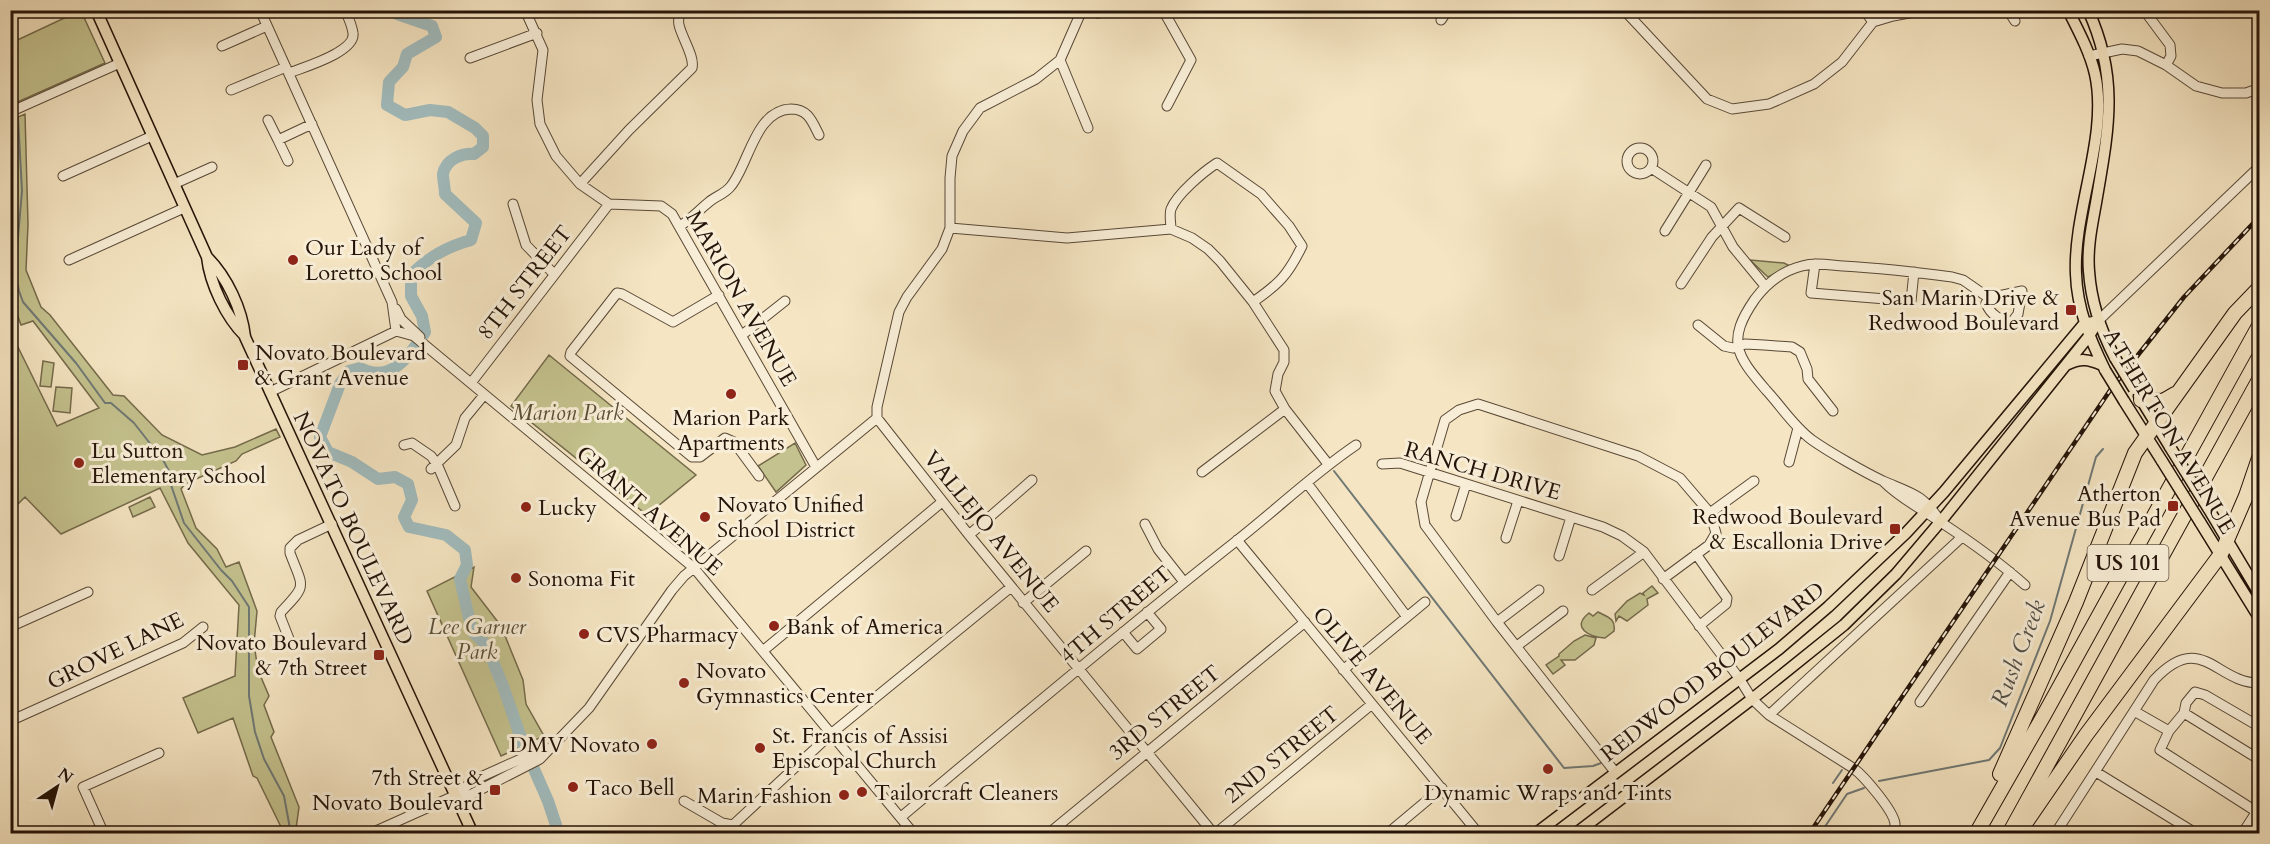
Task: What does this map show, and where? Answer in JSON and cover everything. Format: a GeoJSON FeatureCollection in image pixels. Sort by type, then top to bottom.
{"type":"FeatureCollection","features":[{"type":"Feature","properties":{"kind":"highway"},"geometry":{"type":"LineString","coordinates":[[1994,800],[2001,771],[2046,673],[2135,453],[2235,313],[2259,287]]}},
{"type":"Feature","properties":{"kind":"highway","name":"US 101"},"geometry":{"type":"LineString","coordinates":[[1976,834],[2050,705],[2259,324]]}},
{"type":"Feature","properties":{"kind":"highway","name":"US 101"},"geometry":{"type":"LineString","coordinates":[[2009,834],[2259,378]]}},
{"type":"Feature","properties":{"kind":"highway"},"geometry":{"type":"LineString","coordinates":[[2138,395],[2163,401],[2179,391]]}},
{"type":"Feature","properties":{"kind":"highway"},"geometry":{"type":"LineString","coordinates":[[2018,834],[2086,735],[2224,547],[2259,455]]}},
{"type":"Feature","properties":{"kind":"main road","name":"NOVATO BOULEVARD"},"geometry":{"type":"LineString","coordinates":[[96,10],[207,257],[218,268],[243,320],[245,337],[473,834]]}},
{"type":"Feature","properties":{"kind":"main road","name":"ATHERTON AVENUE"},"geometry":{"type":"LineString","coordinates":[[2068,10],[2095,75],[2096,128],[2076,254],[2078,295],[2084,324],[2104,367],[2200,522],[2224,547],[2259,596]]}},
{"type":"Feature","properties":{"kind":"main road","name":"ATHERTON AVENUE"},"geometry":{"type":"LineString","coordinates":[[2088,10],[2103,53],[2109,80],[2108,126],[2089,254],[2091,289],[2098,321],[2115,358],[2208,508],[2259,619]]}},
{"type":"Feature","properties":{"kind":"main road"},"geometry":{"type":"LineString","coordinates":[[2084,324],[2098,321]]}},
{"type":"Feature","properties":{"kind":"main road","name":"REDWOOD BOULEVARD"},"geometry":{"type":"LineString","coordinates":[[1575,834],[1752,699],[1844,625],[1896,574],[2089,336],[2098,321]]}},
{"type":"Feature","properties":{"kind":"main road","name":"REDWOOD BOULEVARD"},"geometry":{"type":"LineString","coordinates":[[1535,834],[1779,649],[1827,607],[1928,510],[2084,324]]}},
{"type":"Feature","properties":{"kind":"main road"},"geometry":{"type":"LineString","coordinates":[[2062,368],[2086,358],[2104,367]]}},
{"type":"Feature","properties":{"kind":"street"},"geometry":{"type":"LineString","coordinates":[[260,10],[392,302],[396,331]]}},
{"type":"Feature","properties":{"kind":"street"},"geometry":{"type":"LineString","coordinates":[[231,90],[343,51],[351,44],[354,34],[345,10]]}},
{"type":"Feature","properties":{"kind":"street"},"geometry":{"type":"LineString","coordinates":[[525,10],[543,50],[537,100],[540,124],[556,156],[580,184],[609,204]]}},
{"type":"Feature","properties":{"kind":"street"},"geometry":{"type":"LineString","coordinates":[[580,184],[628,130],[692,68],[694,61],[678,23],[680,10]]}},
{"type":"Feature","properties":{"kind":"street"},"geometry":{"type":"LineString","coordinates":[[369,834],[456,795],[474,780],[517,766],[547,749],[589,708],[672,590],[694,568],[877,418],[877,407],[899,312],[907,297],[942,249],[950,228],[952,156],[970,119],[980,108],[1036,79],[1060,60],[1082,10]]}},
{"type":"Feature","properties":{"kind":"street"},"geometry":{"type":"LineString","coordinates":[[1095,10],[1098,13],[1114,10]]}},
{"type":"Feature","properties":{"kind":"street"},"geometry":{"type":"LineString","coordinates":[[1163,10],[1191,60],[1167,106]]}},
{"type":"Feature","properties":{"kind":"street"},"geometry":{"type":"LineString","coordinates":[[1441,20],[1448,10]]}},
{"type":"Feature","properties":{"kind":"street"},"geometry":{"type":"LineString","coordinates":[[1624,10],[1707,99],[1732,109],[1769,104],[1814,84],[1842,62],[1873,22],[1925,10]]}},
{"type":"Feature","properties":{"kind":"street"},"geometry":{"type":"LineString","coordinates":[[1864,10],[1873,22]]}},
{"type":"Feature","properties":{"kind":"street"},"geometry":{"type":"LineString","coordinates":[[2008,10],[2015,21]]}},
{"type":"Feature","properties":{"kind":"street"},"geometry":{"type":"LineString","coordinates":[[2144,10],[2170,45],[2171,56],[2166,65]]}},
{"type":"Feature","properties":{"kind":"street"},"geometry":{"type":"LineString","coordinates":[[222,46],[267,26]]}},
{"type":"Feature","properties":{"kind":"street"},"geometry":{"type":"LineString","coordinates":[[470,58],[537,33]]}},
{"type":"Feature","properties":{"kind":"street"},"geometry":{"type":"LineString","coordinates":[[2089,56],[2122,49],[2138,51],[2166,65],[2196,86],[2222,93],[2246,93],[2259,88]]}},
{"type":"Feature","properties":{"kind":"street"},"geometry":{"type":"LineString","coordinates":[[1060,60],[1088,128]]}},
{"type":"Feature","properties":{"kind":"street"},"geometry":{"type":"LineString","coordinates":[[10,112],[120,63]]}},
{"type":"Feature","properties":{"kind":"street"},"geometry":{"type":"LineString","coordinates":[[680,226],[690,220],[711,200],[730,189],[762,126],[778,111],[787,109],[805,112],[811,118],[819,135]]}},
{"type":"Feature","properties":{"kind":"street"},"geometry":{"type":"LineString","coordinates":[[268,120],[288,160]]}},
{"type":"Feature","properties":{"kind":"street"},"geometry":{"type":"LineString","coordinates":[[278,140],[312,124]]}},
{"type":"Feature","properties":{"kind":"street"},"geometry":{"type":"LineString","coordinates":[[63,176],[152,136]]}},
{"type":"Feature","properties":{"kind":"street"},"geometry":{"type":"LineString","coordinates":[[1171,229],[1170,211],[1178,199],[1206,171],[1217,164],[1261,194],[1289,226],[1302,246],[1292,267],[1279,284],[1253,302]]}},
{"type":"Feature","properties":{"kind":"street"},"geometry":{"type":"LineString","coordinates":[[1665,231],[1706,165]]}},
{"type":"Feature","properties":{"kind":"street","name":"REDWOOD BOULEVARD"},"geometry":{"type":"LineString","coordinates":[[2098,321],[2259,166]]}},
{"type":"Feature","properties":{"kind":"street"},"geometry":{"type":"LineString","coordinates":[[174,184],[212,167]]}},
{"type":"Feature","properties":{"kind":"street"},"geometry":{"type":"LineString","coordinates":[[1651,168],[1711,207],[1733,247],[1765,286]]}},
{"type":"Feature","properties":{"kind":"street"},"geometry":{"type":"LineString","coordinates":[[513,204],[525,245],[554,274]]}},
{"type":"Feature","properties":{"kind":"street","name":"MARION AVENUE"},"geometry":{"type":"LineString","coordinates":[[609,204],[661,206],[672,214],[816,467]]}},
{"type":"Feature","properties":{"kind":"street","name":"8TH STREET"},"geometry":{"type":"LineString","coordinates":[[471,383],[609,204]]}},
{"type":"Feature","properties":{"kind":"street"},"geometry":{"type":"LineString","coordinates":[[69,260],[184,208]]}},
{"type":"Feature","properties":{"kind":"street"},"geometry":{"type":"LineString","coordinates":[[1681,284],[1721,225],[1739,208],[1785,237]]}},
{"type":"Feature","properties":{"kind":"street"},"geometry":{"type":"LineString","coordinates":[[950,228],[1067,238],[1171,229],[1208,249],[1253,302],[1284,350],[1284,362],[1278,374],[1275,391],[1285,409],[1328,464]]}},
{"type":"Feature","properties":{"kind":"street"},"geometry":{"type":"LineString","coordinates":[[1815,264],[1811,293],[1911,301],[1914,272]]}},
{"type":"Feature","properties":{"kind":"street"},"geometry":{"type":"LineString","coordinates":[[1989,298],[1963,280],[1952,276],[1815,264],[1802,266],[1779,276],[1765,286],[1745,314],[1737,338],[1738,346],[1743,363],[1798,428],[1812,440],[1882,481],[1906,490],[1940,521],[2025,585]]}},
{"type":"Feature","properties":{"kind":"street"},"geometry":{"type":"LineString","coordinates":[[719,295],[673,322],[617,293],[570,356],[692,457],[700,457],[725,438],[734,442],[759,476]]}},
{"type":"Feature","properties":{"kind":"street"},"geometry":{"type":"LineString","coordinates":[[742,335],[785,301]]}},
{"type":"Feature","properties":{"kind":"street","name":"GRANT AVENUE"},"geometry":{"type":"LineString","coordinates":[[392,302],[401,319],[417,336],[483,395],[694,568],[914,834]]}},
{"type":"Feature","properties":{"kind":"street"},"geometry":{"type":"LineString","coordinates":[[1698,325],[1724,346],[1733,348],[1745,344],[1792,347],[1800,352],[1807,369],[1808,379],[1833,411]]}},
{"type":"Feature","properties":{"kind":"street"},"geometry":{"type":"LineString","coordinates":[[270,392],[396,331],[417,336]]}},
{"type":"Feature","properties":{"kind":"street"},"geometry":{"type":"LineString","coordinates":[[434,467],[456,445],[465,418],[483,395]]}},
{"type":"Feature","properties":{"kind":"street"},"geometry":{"type":"LineString","coordinates":[[1615,772],[1497,622],[1425,525],[1421,502],[1445,420],[1460,410],[1478,404],[1638,456],[1680,478],[1710,513],[1716,532],[1708,544],[1663,579]]}},
{"type":"Feature","properties":{"kind":"street"},"geometry":{"type":"LineString","coordinates":[[1202,472],[1285,409]]}},
{"type":"Feature","properties":{"kind":"street","name":"VALLEJO AVENUE"},"geometry":{"type":"LineString","coordinates":[[877,418],[1023,603],[1215,834]]}},
{"type":"Feature","properties":{"kind":"street"},"geometry":{"type":"LineString","coordinates":[[1789,462],[1798,428]]}},
{"type":"Feature","properties":{"kind":"street"},"geometry":{"type":"LineString","coordinates":[[404,445],[412,443],[431,456],[434,467],[455,506]]}},
{"type":"Feature","properties":{"kind":"street","name":"4TH STREET"},"geometry":{"type":"LineString","coordinates":[[901,817],[1328,464],[1356,445]]}},
{"type":"Feature","properties":{"kind":"street","name":"RANCH DRIVE"},"geometry":{"type":"LineString","coordinates":[[1382,464],[1400,463],[1604,527],[1622,536],[1644,552],[1740,678],[1752,699],[1769,716],[1859,772],[1893,817],[1895,827],[1892,834]]}},
{"type":"Feature","properties":{"kind":"street"},"geometry":{"type":"LineString","coordinates":[[969,535],[1032,480]]}},
{"type":"Feature","properties":{"kind":"street"},"geometry":{"type":"LineString","coordinates":[[1710,513],[1754,482]]}},
{"type":"Feature","properties":{"kind":"street"},"geometry":{"type":"LineString","coordinates":[[1307,483],[1407,618]]}},
{"type":"Feature","properties":{"kind":"street"},"geometry":{"type":"LineString","coordinates":[[1456,516],[1466,484]]}},
{"type":"Feature","properties":{"kind":"street"},"geometry":{"type":"LineString","coordinates":[[1506,538],[1518,501]]}},
{"type":"Feature","properties":{"kind":"street"},"geometry":{"type":"LineString","coordinates":[[764,650],[942,502]]}},
{"type":"Feature","properties":{"kind":"street","name":"RANCH DRIVE"},"geometry":{"type":"LineString","coordinates":[[1559,556],[1571,517]]}},
{"type":"Feature","properties":{"kind":"street"},"geometry":{"type":"LineString","coordinates":[[291,644],[279,616],[300,590],[301,583],[290,548],[298,540],[332,524]]}},
{"type":"Feature","properties":{"kind":"street"},"geometry":{"type":"LineString","coordinates":[[1145,524],[1158,549],[1184,582]]}},
{"type":"Feature","properties":{"kind":"street"},"geometry":{"type":"LineString","coordinates":[[1769,716],[1962,537]]}},
{"type":"Feature","properties":{"kind":"street","name":"OLIVE AVENUE"},"geometry":{"type":"LineString","coordinates":[[1237,540],[1479,834]]}},
{"type":"Feature","properties":{"kind":"street"},"geometry":{"type":"LineString","coordinates":[[1023,603],[1086,551]]}},
{"type":"Feature","properties":{"kind":"street"},"geometry":{"type":"LineString","coordinates":[[1592,590],[1644,552]]}},
{"type":"Feature","properties":{"kind":"street"},"geometry":{"type":"LineString","coordinates":[[1696,554],[1727,598],[1726,604],[1699,626]]}},
{"type":"Feature","properties":{"kind":"street"},"geometry":{"type":"LineString","coordinates":[[1920,702],[2010,572]]}},
{"type":"Feature","properties":{"kind":"street"},"geometry":{"type":"LineString","coordinates":[[684,801],[735,829],[832,733],[1011,587]]}},
{"type":"Feature","properties":{"kind":"street"},"geometry":{"type":"LineString","coordinates":[[1497,622],[1539,590]]}},
{"type":"Feature","properties":{"kind":"street"},"geometry":{"type":"LineString","coordinates":[[10,627],[88,592]]}},
{"type":"Feature","properties":{"kind":"street"},"geometry":{"type":"LineString","coordinates":[[1343,670],[1425,602]]}},
{"type":"Feature","properties":{"kind":"street"},"geometry":{"type":"LineString","coordinates":[[1516,646],[1563,611]]}},
{"type":"Feature","properties":{"kind":"street"},"geometry":{"type":"LineString","coordinates":[[1124,632],[1137,648],[1161,629],[1147,612]]}},
{"type":"Feature","properties":{"kind":"street","name":"3RD STREET"},"geometry":{"type":"LineString","coordinates":[[1048,834],[1305,622]]}},
{"type":"Feature","properties":{"kind":"street","name":"GROVE LANE"},"geometry":{"type":"LineString","coordinates":[[10,721],[183,643],[202,627]]}},
{"type":"Feature","properties":{"kind":"street"},"geometry":{"type":"LineString","coordinates":[[2056,832],[2154,680],[2164,670],[2175,663],[2198,659],[2214,664],[2235,678],[2259,683]]}},
{"type":"Feature","properties":{"kind":"street"},"geometry":{"type":"LineString","coordinates":[[2242,834],[2258,810],[2160,750],[2169,731],[2184,713],[2186,703],[2195,692],[2205,695],[2259,727]]}},
{"type":"Feature","properties":{"kind":"street","name":"2ND STREET"},"geometry":{"type":"LineString","coordinates":[[1215,834],[1372,704]]}},
{"type":"Feature","properties":{"kind":"street"},"geometry":{"type":"LineString","coordinates":[[2134,711],[2169,731]]}},
{"type":"Feature","properties":{"kind":"street"},"geometry":{"type":"LineString","coordinates":[[2184,713],[2259,760]]}},
{"type":"Feature","properties":{"kind":"street"},"geometry":{"type":"LineString","coordinates":[[104,834],[83,787],[159,753]]}},
{"type":"Feature","properties":{"kind":"street"},"geometry":{"type":"LineString","coordinates":[[2096,772],[2197,834]]}},
{"type":"Feature","properties":{"kind":"street"},"geometry":{"type":"LineString","coordinates":[[1387,834],[1442,788]]}},
{"type":"Feature","properties":{"kind":"street"},"geometry":{"type":"LineString","coordinates":[[10,820],[16,834]]}},
{"type":"Feature","properties":{"kind":"green space"},"geometry":{"type":"Polygon","coordinates":[[[73,11],[81,11],[105,63],[11,105],[11,43],[73,14],[73,11]]]}},
{"type":"Feature","properties":{"kind":"green space"},"geometry":{"type":"Polygon","coordinates":[[[25,114],[28,224],[26,270],[41,307],[50,315],[113,395],[124,396],[162,435],[202,455],[235,447],[276,429],[280,437],[242,454],[236,461],[185,484],[181,489],[196,528],[217,549],[226,567],[239,562],[257,611],[254,644],[258,670],[269,696],[264,705],[274,732],[271,737],[299,807],[297,833],[284,833],[257,778],[253,776],[233,718],[198,733],[183,698],[235,676],[239,605],[188,543],[160,488],[61,534],[25,497],[11,511],[11,333],[57,426],[99,408],[33,321],[21,325],[11,297],[11,233],[16,214],[11,120],[25,114]]]}},
{"type":"Feature","properties":{"kind":"green space"},"geometry":{"type":"Polygon","coordinates":[[[1750,260],[1784,263],[1790,266],[1768,277],[1750,260]]]}},
{"type":"Feature","properties":{"kind":"green space","name":"Marion Park"},"geometry":{"type":"Polygon","coordinates":[[[549,355],[696,475],[647,515],[511,406],[549,355]]]}},
{"type":"Feature","properties":{"kind":"green space"},"geometry":{"type":"Polygon","coordinates":[[[43,361],[54,363],[51,387],[40,386],[43,361]]]}},
{"type":"Feature","properties":{"kind":"green space"},"geometry":{"type":"Polygon","coordinates":[[[56,387],[72,388],[70,413],[53,411],[56,387]]]}},
{"type":"Feature","properties":{"kind":"green space"},"geometry":{"type":"Polygon","coordinates":[[[795,443],[806,465],[776,492],[758,466],[795,443]]]}},
{"type":"Feature","properties":{"kind":"green space"},"geometry":{"type":"Polygon","coordinates":[[[150,497],[155,507],[133,517],[129,507],[150,497]]]}},
{"type":"Feature","properties":{"kind":"green space","name":"Lee Garner Park"},"geometry":{"type":"Polygon","coordinates":[[[474,567],[471,587],[501,626],[523,680],[526,704],[544,736],[501,756],[427,591],[474,567]]]}},
{"type":"Feature","properties":{"kind":"green space"},"geometry":{"type":"Polygon","coordinates":[[[1652,586],[1658,593],[1647,599],[1648,605],[1627,621],[1619,616],[1616,621],[1615,614],[1627,601],[1640,593],[1644,595],[1643,593],[1652,586]]]}},
{"type":"Feature","properties":{"kind":"green space"},"geometry":{"type":"Polygon","coordinates":[[[1598,612],[1610,618],[1614,623],[1614,631],[1605,638],[1588,634],[1582,627],[1581,623],[1589,613],[1593,616],[1598,612]]]}},
{"type":"Feature","properties":{"kind":"green space"},"geometry":{"type":"Polygon","coordinates":[[[1585,635],[1596,638],[1594,645],[1575,660],[1561,660],[1565,665],[1553,674],[1546,665],[1574,641],[1585,635]]]}},
{"type":"Feature","properties":{"kind":"waterway"},"geometry":{"type":"LineString","coordinates":[[396,10],[397,14],[432,26],[436,37],[407,54],[403,67],[389,82],[387,105],[405,115],[430,110],[448,112],[475,128],[483,136],[483,147],[474,154],[455,158],[447,164],[443,174],[445,194],[476,223],[471,240],[438,253],[411,275],[411,296],[422,316],[425,332],[413,350],[398,365],[381,373],[360,368],[349,371],[340,384],[320,437],[328,452],[352,462],[378,479],[395,477],[408,484],[412,500],[404,517],[409,527],[446,535],[465,550],[467,565],[460,579],[472,631],[486,645],[559,834]]}},
{"type":"Feature","properties":{"kind":"waterway"},"geometry":{"type":"LineString","coordinates":[[10,80],[16,86],[17,103]]}},
{"type":"Feature","properties":{"kind":"waterway"},"geometry":{"type":"LineString","coordinates":[[18,118],[22,191],[15,272],[23,302],[76,363],[105,403],[111,403],[134,423],[163,460],[169,471],[171,485],[184,523],[232,581],[249,607],[249,696],[255,732],[264,759],[284,796],[291,834]]}},
{"type":"Feature","properties":{"kind":"waterway","name":"Rush Creek"},"geometry":{"type":"LineString","coordinates":[[1879,781],[1989,760],[2000,748],[2050,621],[2096,457],[2103,449]]}},
{"type":"Feature","properties":{"kind":"waterway"},"geometry":{"type":"LineString","coordinates":[[1334,471],[1564,768],[1593,766],[1601,763]]}},
{"type":"Feature","properties":{"kind":"waterway"},"geometry":{"type":"LineString","coordinates":[[1833,783],[1842,770]]}},
{"type":"Feature","properties":{"kind":"waterway","name":"Rush Creek"},"geometry":{"type":"LineString","coordinates":[[1820,834],[1847,794],[1864,788]]}},
{"type":"Feature","properties":{"kind":"railway"},"geometry":{"type":"LineString","coordinates":[[1809,834],[2111,389],[2184,297],[2260,216]]}},
{"type":"Feature","properties":{"kind":"place","name":"Our Lady of Loretto School"},"geometry":{"type":"Point","coordinates":[293,260]}},
{"type":"Feature","properties":{"kind":"place","name":"San Marin Drive & Redwood Boulevard"},"geometry":{"type":"Point","coordinates":[2071,310]}},
{"type":"Feature","properties":{"kind":"place","name":"Novato Boulevard & Grant Avenue"},"geometry":{"type":"Point","coordinates":[243,365]}},
{"type":"Feature","properties":{"kind":"place","name":"Marion Park Apartments"},"geometry":{"type":"Point","coordinates":[731,394]}},
{"type":"Feature","properties":{"kind":"place","name":"Lu Sutton Elementary School"},"geometry":{"type":"Point","coordinates":[79,463]}},
{"type":"Feature","properties":{"kind":"place","name":"Atherton Avenue Bus Pad"},"geometry":{"type":"Point","coordinates":[2173,506]}},
{"type":"Feature","properties":{"kind":"place","name":"Lucky"},"geometry":{"type":"Point","coordinates":[526,507]}},
{"type":"Feature","properties":{"kind":"place","name":"Novato Unified School District"},"geometry":{"type":"Point","coordinates":[705,517]}},
{"type":"Feature","properties":{"kind":"place","name":"Redwood Boulevard & Escallonia Drive"},"geometry":{"type":"Point","coordinates":[1895,529]}},
{"type":"Feature","properties":{"kind":"place","name":"Sonoma Fit"},"geometry":{"type":"Point","coordinates":[516,578]}},
{"type":"Feature","properties":{"kind":"place","name":"Bank of America"},"geometry":{"type":"Point","coordinates":[774,626]}},
{"type":"Feature","properties":{"kind":"place","name":"CVS Pharmacy"},"geometry":{"type":"Point","coordinates":[584,634]}},
{"type":"Feature","properties":{"kind":"place","name":"Novato Boulevard & 7th Street"},"geometry":{"type":"Point","coordinates":[379,655]}},
{"type":"Feature","properties":{"kind":"place","name":"Novato Gymnastics Center"},"geometry":{"type":"Point","coordinates":[684,683]}},
{"type":"Feature","properties":{"kind":"place","name":"DMV Novato"},"geometry":{"type":"Point","coordinates":[652,744]}},
{"type":"Feature","properties":{"kind":"place","name":"St. Francis of Assisi Episcopal Church"},"geometry":{"type":"Point","coordinates":[760,748]}},
{"type":"Feature","properties":{"kind":"place","name":"Dynamic Wraps and Tints"},"geometry":{"type":"Point","coordinates":[1548,769]}},
{"type":"Feature","properties":{"kind":"place","name":"Taco Bell"},"geometry":{"type":"Point","coordinates":[573,787]}},
{"type":"Feature","properties":{"kind":"place","name":"7th Street & Novato Boulevard"},"geometry":{"type":"Point","coordinates":[495,790]}},
{"type":"Feature","properties":{"kind":"place","name":"Tailorcraft Cleaners"},"geometry":{"type":"Point","coordinates":[862,792]}},
{"type":"Feature","properties":{"kind":"place","name":"Marin Fashion"},"geometry":{"type":"Point","coordinates":[844,795]}}]}
